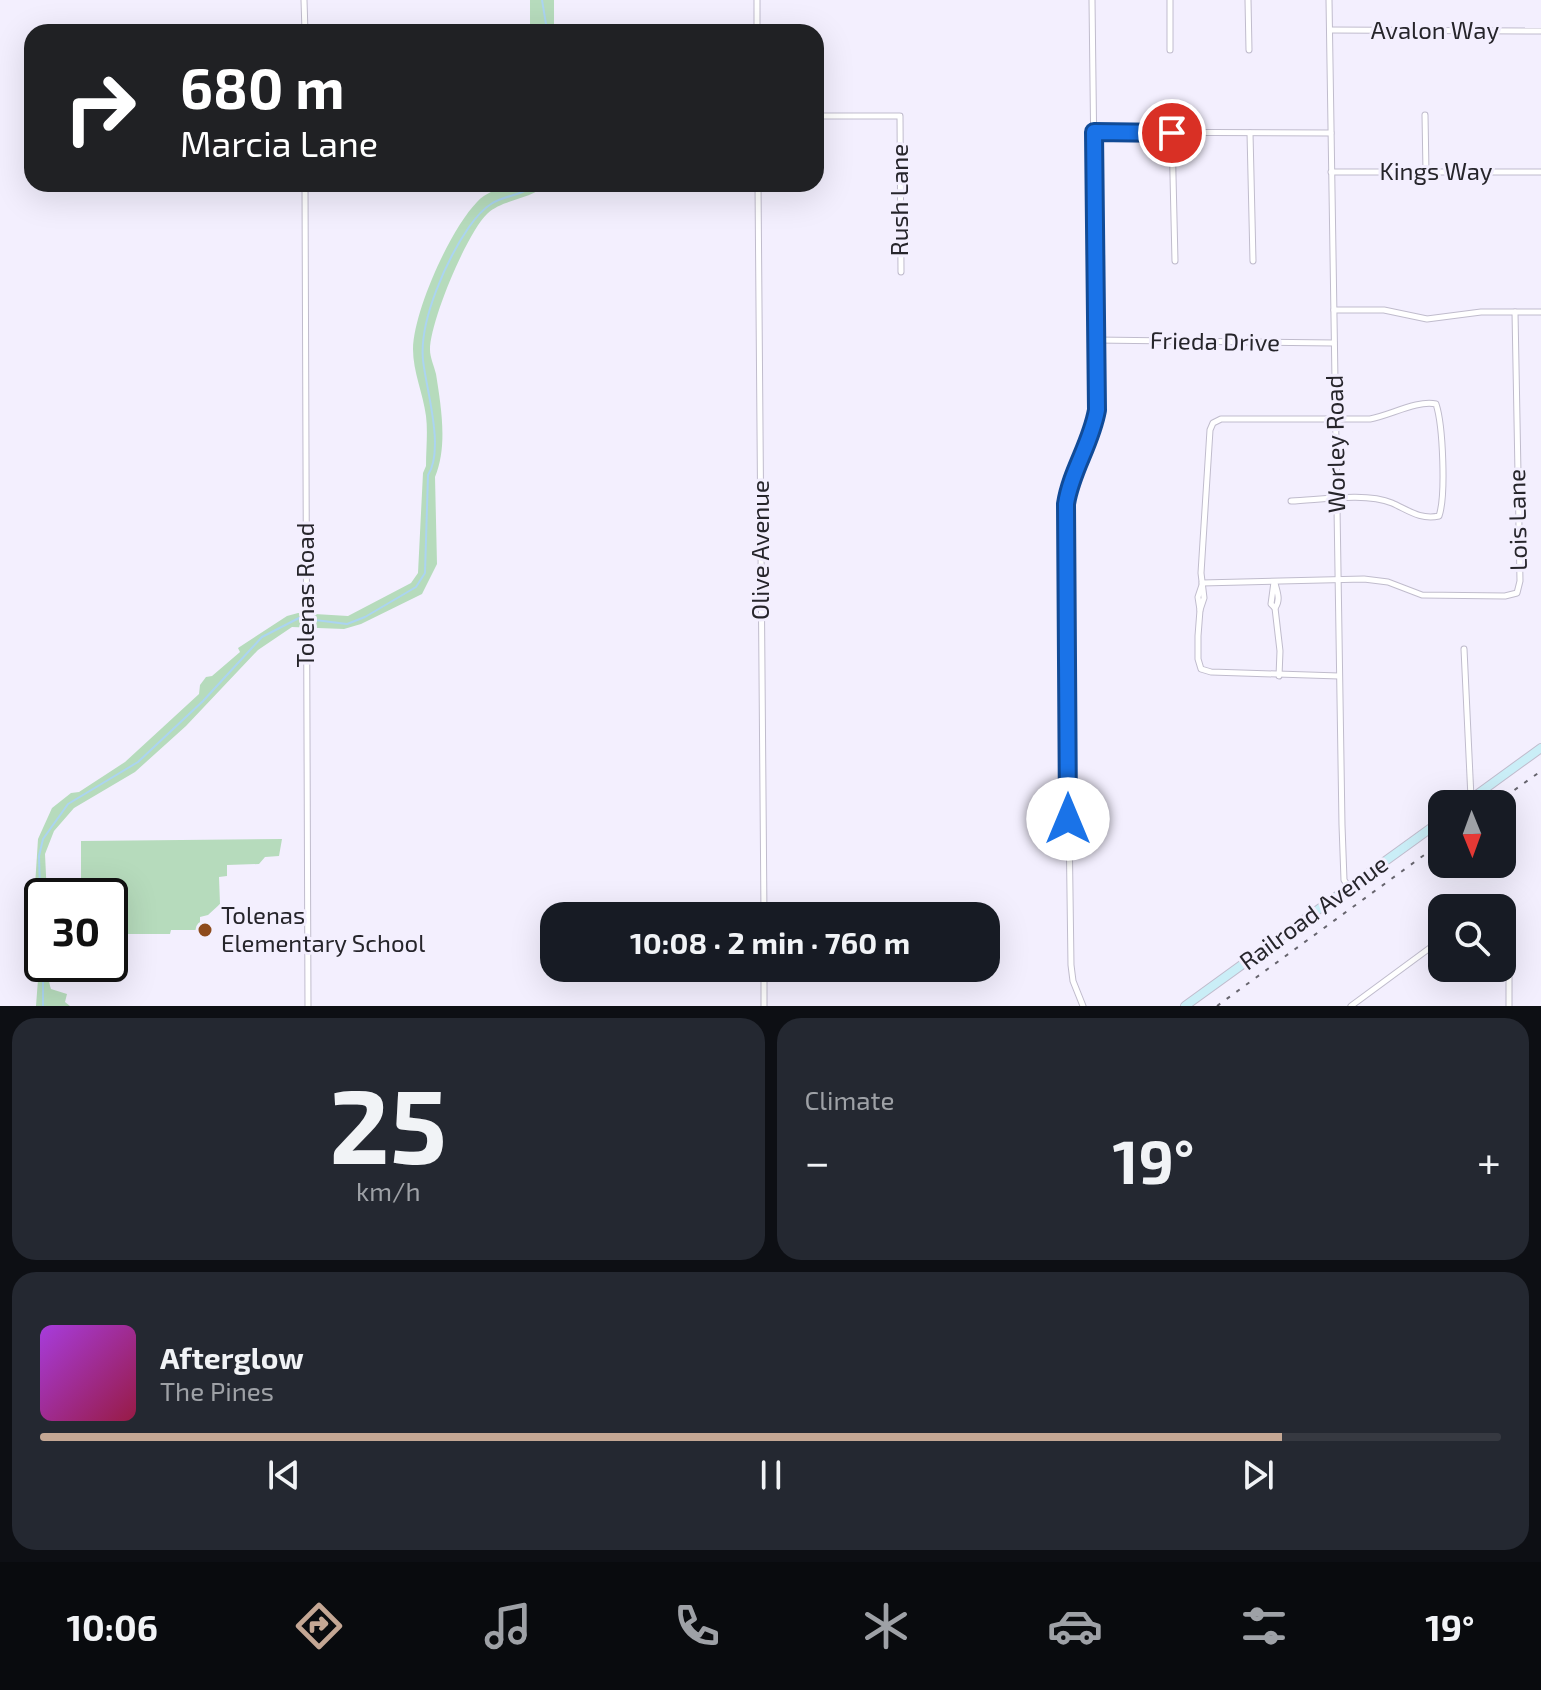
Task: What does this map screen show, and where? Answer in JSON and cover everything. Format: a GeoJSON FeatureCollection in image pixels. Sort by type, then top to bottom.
{"type":"FeatureCollection","features":[{"type":"Feature","properties":{"kind":"main road"},"geometry":{"type":"LineString","coordinates":[[1483,790],[1541,748]]}},
{"type":"Feature","properties":{"kind":"main road","name":"Railroad Avenue"},"geometry":{"type":"LineString","coordinates":[[1185,1006],[1428,830]]}},
{"type":"Feature","properties":{"kind":"street"},"geometry":{"type":"LineString","coordinates":[[304,0],[305,24]]}},
{"type":"Feature","properties":{"kind":"street"},"geometry":{"type":"LineString","coordinates":[[757,0],[757,24]]}},
{"type":"Feature","properties":{"kind":"street"},"geometry":{"type":"LineString","coordinates":[[1083,1006],[1073,981],[1071,965],[1065,531],[1068,489],[1091,439],[1097,410],[1092,0]]}},
{"type":"Feature","properties":{"kind":"street"},"geometry":{"type":"LineString","coordinates":[[1170,0],[1170,50]]}},
{"type":"Feature","properties":{"kind":"street"},"geometry":{"type":"LineString","coordinates":[[1248,0],[1249,50]]}},
{"type":"Feature","properties":{"kind":"street","name":"Worley Road"},"geometry":{"type":"LineString","coordinates":[[1329,0],[1339,676],[1344,880],[1349,887]]}},
{"type":"Feature","properties":{"kind":"street","name":"Avalon Way"},"geometry":{"type":"LineString","coordinates":[[1330,30],[1541,31]]}},
{"type":"Feature","properties":{"kind":"street"},"geometry":{"type":"LineString","coordinates":[[1425,115],[1426,172]]}},
{"type":"Feature","properties":{"kind":"street","name":"Rush Lane"},"geometry":{"type":"LineString","coordinates":[[824,116],[900,116],[901,272]]}},
{"type":"Feature","properties":{"kind":"street"},"geometry":{"type":"LineString","coordinates":[[1094,132],[1331,133]]}},
{"type":"Feature","properties":{"kind":"street"},"geometry":{"type":"LineString","coordinates":[[1172,133],[1175,261]]}},
{"type":"Feature","properties":{"kind":"street"},"geometry":{"type":"LineString","coordinates":[[1250,133],[1253,261]]}},
{"type":"Feature","properties":{"kind":"street","name":"Kings Way"},"geometry":{"type":"LineString","coordinates":[[1331,172],[1541,172]]}},
{"type":"Feature","properties":{"kind":"street","name":"Tolenas Road"},"geometry":{"type":"LineString","coordinates":[[305,192],[308,1006]]}},
{"type":"Feature","properties":{"kind":"street","name":"Olive Avenue"},"geometry":{"type":"LineString","coordinates":[[758,192],[764,902]]}},
{"type":"Feature","properties":{"kind":"street"},"geometry":{"type":"LineString","coordinates":[[1334,310],[1384,310],[1427,319],[1481,312],[1541,312]]}},
{"type":"Feature","properties":{"kind":"street","name":"Lois Lane"},"geometry":{"type":"LineString","coordinates":[[1338,581],[1364,579],[1388,582],[1422,595],[1505,596],[1517,593],[1520,581],[1515,312]]}},
{"type":"Feature","properties":{"kind":"street","name":"Frieda Drive"},"geometry":{"type":"LineString","coordinates":[[1096,340],[1334,343]]}},
{"type":"Feature","properties":{"kind":"street"},"geometry":{"type":"LineString","coordinates":[[1291,501],[1379,499],[1417,516],[1439,516],[1442,507],[1440,415],[1436,404],[1425,402],[1392,415],[1370,419],[1221,419],[1213,423],[1210,430],[1201,573],[1204,605],[1200,610],[1198,659],[1201,669],[1279,676],[1339,676]]}},
{"type":"Feature","properties":{"kind":"street"},"geometry":{"type":"LineString","coordinates":[[1202,583],[1338,581]]}},
{"type":"Feature","properties":{"kind":"street"},"geometry":{"type":"LineString","coordinates":[[1274,582],[1278,596],[1275,608],[1280,651],[1279,676]]}},
{"type":"Feature","properties":{"kind":"street"},"geometry":{"type":"LineString","coordinates":[[1464,649],[1467,790]]}},
{"type":"Feature","properties":{"kind":"street"},"geometry":{"type":"LineString","coordinates":[[1351,1006],[1428,949]]}},
{"type":"Feature","properties":{"kind":"street"},"geometry":{"type":"LineString","coordinates":[[764,982],[764,1006]]}},
{"type":"Feature","properties":{"kind":"street"},"geometry":{"type":"LineString","coordinates":[[1509,982],[1509,1006]]}},
{"type":"Feature","properties":{"kind":"green space"},"geometry":{"type":"Polygon","coordinates":[[[530,0],[554,0],[554,24],[530,24],[530,0]]]}},
{"type":"Feature","properties":{"kind":"green space"},"geometry":{"type":"Polygon","coordinates":[[[492,192],[535,192],[493,209],[479,224],[451,278],[436,319],[430,353],[436,374],[442,426],[441,452],[435,477],[437,564],[422,594],[344,629],[292,627],[258,650],[186,726],[135,772],[74,808],[54,831],[45,854],[46,878],[36,878],[38,839],[52,808],[71,793],[79,792],[125,762],[199,694],[200,685],[206,677],[212,676],[240,652],[238,648],[287,616],[298,613],[348,616],[411,583],[418,573],[427,428],[413,358],[415,333],[435,271],[467,215],[480,199],[492,192]]]}},
{"type":"Feature","properties":{"kind":"green space"},"geometry":{"type":"Polygon","coordinates":[[[282,839],[279,856],[265,857],[259,864],[227,865],[227,876],[219,877],[220,904],[208,915],[200,917],[200,930],[171,930],[170,934],[128,934],[128,878],[81,878],[81,841],[282,839]]]}},
{"type":"Feature","properties":{"kind":"green space"},"geometry":{"type":"Polygon","coordinates":[[[38,982],[49,982],[51,989],[67,994],[65,1002],[70,1006],[36,1006],[38,982]]]}},
{"type":"Feature","properties":{"kind":"waterway"},"geometry":{"type":"LineString","coordinates":[[542,0],[546,24]]}},
{"type":"Feature","properties":{"kind":"waterway"},"geometry":{"type":"LineString","coordinates":[[40,878],[39,856],[43,839],[68,804],[138,762],[203,701],[262,637],[299,618],[347,624],[416,587],[425,573],[428,475],[435,450],[423,360],[425,327],[436,290],[469,227],[491,204],[522,192]]}},
{"type":"Feature","properties":{"kind":"waterway"},"geometry":{"type":"LineString","coordinates":[[43,982],[43,1006]]}},
{"type":"Feature","properties":{"kind":"railway"},"geometry":{"type":"LineString","coordinates":[[1515,790],[1541,771]]}},
{"type":"Feature","properties":{"kind":"railway"},"geometry":{"type":"LineString","coordinates":[[1217,1006],[1428,852]]}},
{"type":"Feature","properties":{"kind":"place","name":"Tolenas Elementary School"},"geometry":{"type":"Point","coordinates":[205,930]}},
{"type":"Feature","properties":{"kind":"route"},"geometry":{"type":"LineString","coordinates":[[1068,819],[1066,504],[1068,489],[1093,433],[1097,410],[1094,132],[1172,133]]}}]}
